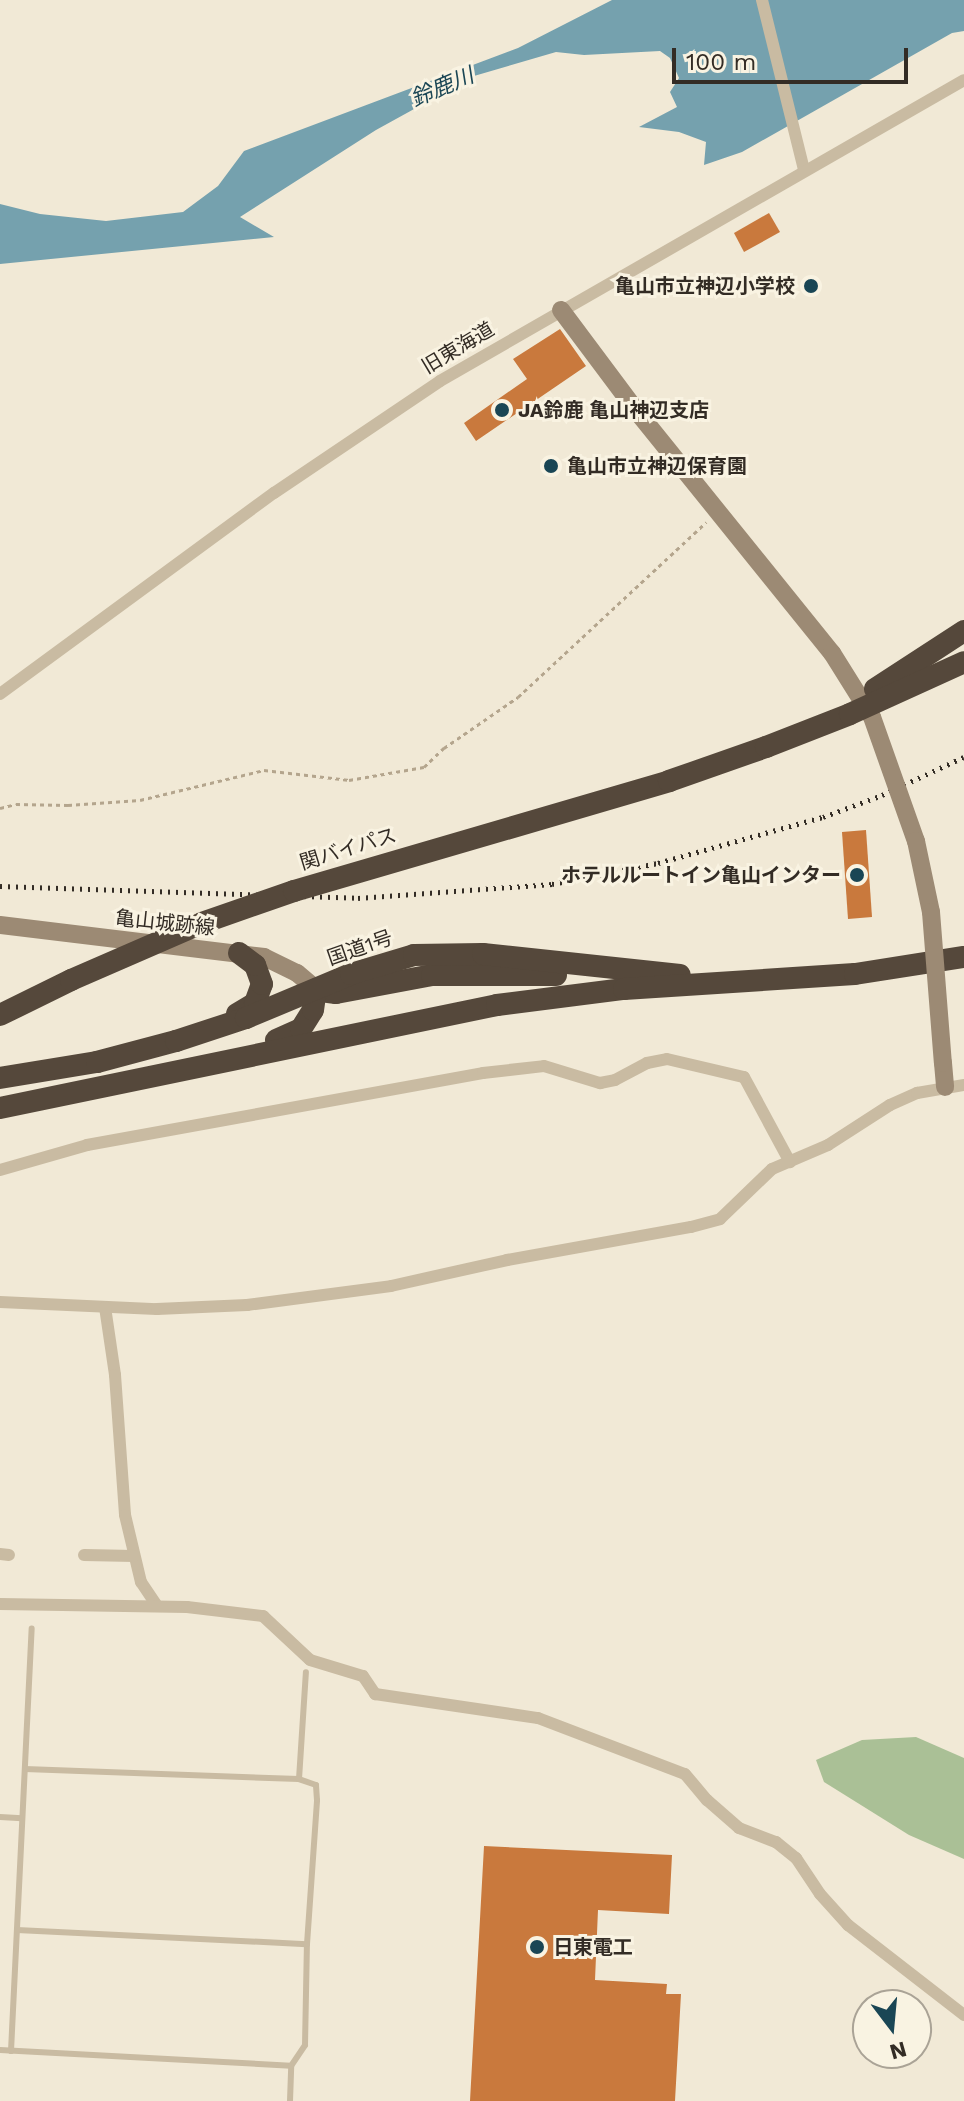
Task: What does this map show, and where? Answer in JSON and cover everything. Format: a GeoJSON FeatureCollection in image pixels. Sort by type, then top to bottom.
{"type":"FeatureCollection","features":[{"type":"Feature","properties":{"kind":"highway"},"geometry":{"type":"LineString","coordinates":[[722,763],[847,705],[964,631]]}},
{"type":"Feature","properties":{"kind":"highway"},"geometry":{"type":"LineString","coordinates":[[722,763],[850,714],[964,662]]}},
{"type":"Feature","properties":{"kind":"highway","name":"関バイパス"},"geometry":{"type":"LineString","coordinates":[[0,1015],[71,980],[202,923],[294,891],[722,763]]}},
{"type":"Feature","properties":{"kind":"highway"},"geometry":{"type":"LineString","coordinates":[[131,1054],[212,1025],[255,1003],[260,994],[260,974],[255,965],[239,953]]}},
{"type":"Feature","properties":{"kind":"highway","name":"国道1号"},"geometry":{"type":"LineString","coordinates":[[0,1078],[131,1054],[213,1029],[388,961],[439,953],[483,954],[749,980]]}},
{"type":"Feature","properties":{"kind":"highway","name":"国道1号"},"geometry":{"type":"LineString","coordinates":[[0,1108],[497,1005],[679,985],[855,974],[964,957]]}},
{"type":"Feature","properties":{"kind":"highway"},"geometry":{"type":"LineString","coordinates":[[73,1091],[296,1033],[313,1010],[316,989],[336,993],[412,977],[490,973],[679,985]]}},
{"type":"Feature","properties":{"kind":"street"},"geometry":{"type":"LineString","coordinates":[[762,0],[804,170]]}},
{"type":"Feature","properties":{"kind":"street","name":"旧東海道"},"geometry":{"type":"LineString","coordinates":[[0,694],[368,428],[561,310],[964,80]]}},
{"type":"Feature","properties":{"kind":"street"},"geometry":{"type":"LineString","coordinates":[[0,1302],[105,1307],[247,1305],[391,1286],[507,1260],[691,1227],[720,1219],[740,1202],[761,1176],[828,1145],[890,1105],[917,1093],[954,1086],[943,1063],[931,912],[916,841],[872,717],[832,653],[561,310]]}},
{"type":"Feature","properties":{"kind":"street","name":"亀山城跡線"},"geometry":{"type":"LineString","coordinates":[[0,925],[239,953],[282,963],[316,989]]}},
{"type":"Feature","properties":{"kind":"street"},"geometry":{"type":"LineString","coordinates":[[0,1170],[87,1145],[483,1073],[544,1066],[600,1083],[625,1076],[647,1063],[667,1059],[744,1077],[790,1162]]}},
{"type":"Feature","properties":{"kind":"street"},"geometry":{"type":"LineString","coordinates":[[105,1307],[115,1375],[125,1515],[141,1582],[157,1606]]}},
{"type":"Feature","properties":{"kind":"street"},"geometry":{"type":"LineString","coordinates":[[84,1555],[134,1556]]}},
{"type":"Feature","properties":{"kind":"street"},"geometry":{"type":"LineString","coordinates":[[0,1604],[157,1606],[263,1616],[310,1660],[363,1676],[375,1694],[538,1718],[689,1776],[722,1816],[739,1828],[776,1842],[796,1858],[820,1894],[848,1925],[964,2015]]}},
{"type":"Feature","properties":{"kind":"lane"},"geometry":{"type":"LineString","coordinates":[[11,2051],[32,1629]]}},
{"type":"Feature","properties":{"kind":"lane"},"geometry":{"type":"LineString","coordinates":[[299,1779],[306,1672]]}},
{"type":"Feature","properties":{"kind":"lane"},"geometry":{"type":"LineString","coordinates":[[25,1769],[299,1779],[316,1785],[305,2045],[291,2066],[290,2101]]}},
{"type":"Feature","properties":{"kind":"lane"},"geometry":{"type":"LineString","coordinates":[[0,1817],[22,1818]]}},
{"type":"Feature","properties":{"kind":"lane"},"geometry":{"type":"LineString","coordinates":[[17,1930],[307,1944]]}},
{"type":"Feature","properties":{"kind":"lane"},"geometry":{"type":"LineString","coordinates":[[0,2050],[291,2066]]}},
{"type":"Feature","properties":{"kind":"path"},"geometry":{"type":"LineString","coordinates":[[0,808],[140,800],[264,770],[349,780],[424,767],[444,748],[518,697],[717,511]]}},
{"type":"Feature","properties":{"kind":"green space"},"geometry":{"type":"Polygon","coordinates":[[[916,1737],[964,1758],[964,1859],[909,1835],[824,1782],[816,1760],[862,1740],[916,1737]]]}},
{"type":"Feature","properties":{"kind":"water","name":"鈴鹿川"},"geometry":{"type":"Polygon","coordinates":[[[612,0],[964,0],[964,31],[952,33],[742,152],[704,165],[706,142],[679,132],[639,127],[677,107],[670,92],[679,78],[670,58],[660,51],[584,55],[556,52],[474,76],[376,130],[240,217],[274,237],[0,264],[0,204],[40,214],[106,221],[183,212],[218,186],[244,151],[518,48],[612,0]]]}},
{"type":"Feature","properties":{"kind":"building"},"geometry":{"type":"Polygon","coordinates":[[[769,213],[780,232],[744,252],[734,233],[769,213]]]}},
{"type":"Feature","properties":{"kind":"building"},"geometry":{"type":"Polygon","coordinates":[[[560,329],[586,366],[476,441],[464,423],[527,379],[513,359],[560,329]]]}},
{"type":"Feature","properties":{"kind":"building","name":"ホテルルートイン亀山インター"},"geometry":{"type":"Polygon","coordinates":[[[866,830],[872,917],[848,919],[842,832],[866,830]]]}},
{"type":"Feature","properties":{"kind":"building","name":"日東電工"},"geometry":{"type":"Polygon","coordinates":[[[484,1846],[672,1855],[669,1914],[598,1910],[595,1980],[667,1984],[666,1994],[681,1994],[675,2101],[470,2101],[484,1846]]]}},
{"type":"Feature","properties":{"kind":"railway"},"geometry":{"type":"LineString","coordinates":[[0,886],[358,898],[552,884],[658,863],[823,817],[882,795],[964,757]]}},
{"type":"Feature","properties":{"kind":"place","name":"亀山市立神辺小学校"},"geometry":{"type":"Point","coordinates":[811,286]}},
{"type":"Feature","properties":{"kind":"place","name":"JA鈴鹿 亀山神辺支店"},"geometry":{"type":"Point","coordinates":[502,410]}},
{"type":"Feature","properties":{"kind":"place","name":"亀山市立神辺保育園"},"geometry":{"type":"Point","coordinates":[551,466]}},
{"type":"Feature","properties":{"kind":"place","name":"ホテルルートイン亀山インター"},"geometry":{"type":"Point","coordinates":[857,875]}},
{"type":"Feature","properties":{"kind":"place","name":"日東電工"},"geometry":{"type":"Point","coordinates":[537,1947]}}]}
